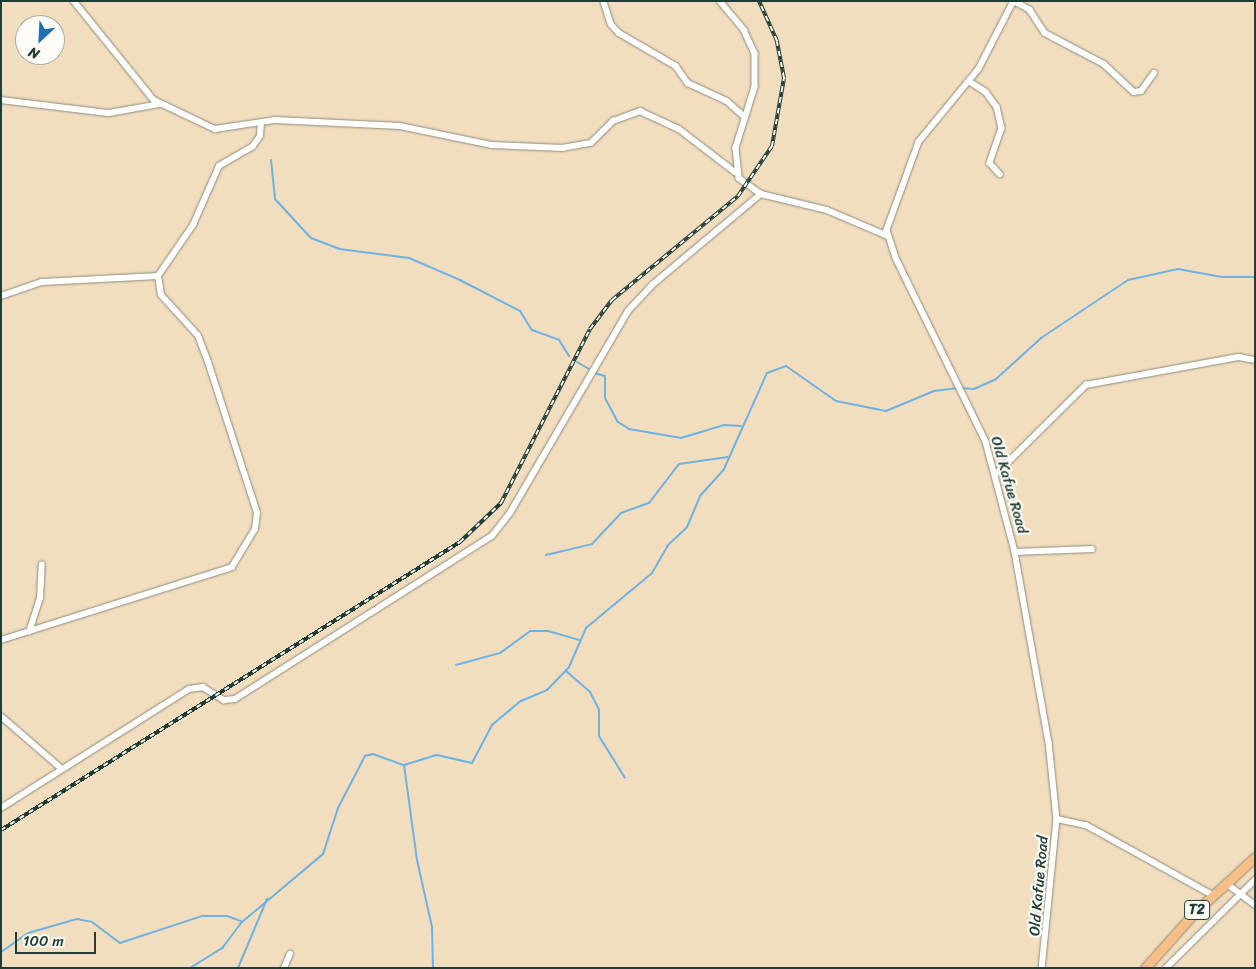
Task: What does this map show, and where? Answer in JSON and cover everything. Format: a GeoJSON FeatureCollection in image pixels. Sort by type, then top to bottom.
{"type":"FeatureCollection","features":[{"type":"Feature","properties":{"kind":"highway","name":"T2"},"geometry":{"type":"LineString","coordinates":[[1145,968],[1213,894],[1255,857]]}},
{"type":"Feature","properties":{"kind":"street"},"geometry":{"type":"LineString","coordinates":[[74,1],[160,104],[215,129],[261,123],[400,126],[492,145],[562,148],[590,143],[618,117],[640,112],[679,129],[761,194],[827,210],[888,236],[893,206],[912,156],[969,81],[1014,1],[1030,10],[1045,33],[1104,64],[1134,92],[1141,91],[1154,74]]}},
{"type":"Feature","properties":{"kind":"street"},"geometry":{"type":"LineString","coordinates":[[720,1],[744,30],[755,54],[756,77],[736,148],[735,172]]}},
{"type":"Feature","properties":{"kind":"street"},"geometry":{"type":"LineString","coordinates":[[604,2],[611,24],[619,33],[676,66],[688,83],[727,101],[745,117]]}},
{"type":"Feature","properties":{"kind":"street"},"geometry":{"type":"LineString","coordinates":[[969,81],[986,92],[997,107],[1002,128],[990,163],[1000,174]]}},
{"type":"Feature","properties":{"kind":"street"},"geometry":{"type":"LineString","coordinates":[[1,100],[109,113],[160,104]]}},
{"type":"Feature","properties":{"kind":"street"},"geometry":{"type":"LineString","coordinates":[[1,640],[232,567],[255,529],[257,513],[206,356],[198,336],[161,295],[158,276],[193,225],[219,166],[253,146],[261,123]]}},
{"type":"Feature","properties":{"kind":"street"},"geometry":{"type":"LineString","coordinates":[[1,808],[61,768],[189,689],[203,687],[224,700],[235,699],[492,536],[510,513],[628,311],[652,285],[761,194]]}},
{"type":"Feature","properties":{"kind":"street","name":"Old Kafue Road"},"geometry":{"type":"LineString","coordinates":[[888,236],[964,398],[996,474],[1015,552],[1049,742],[1057,819],[1042,968]]}},
{"type":"Feature","properties":{"kind":"street"},"geometry":{"type":"LineString","coordinates":[[1,296],[42,282],[158,276]]}},
{"type":"Feature","properties":{"kind":"street"},"geometry":{"type":"LineString","coordinates":[[996,474],[1086,385],[1239,357],[1255,360]]}},
{"type":"Feature","properties":{"kind":"street"},"geometry":{"type":"LineString","coordinates":[[1015,552],[1092,549]]}},
{"type":"Feature","properties":{"kind":"street"},"geometry":{"type":"LineString","coordinates":[[29,632],[40,598],[42,565]]}},
{"type":"Feature","properties":{"kind":"street"},"geometry":{"type":"LineString","coordinates":[[1,716],[61,768]]}},
{"type":"Feature","properties":{"kind":"street"},"geometry":{"type":"LineString","coordinates":[[1057,819],[1086,825],[1213,894]]}},
{"type":"Feature","properties":{"kind":"street"},"geometry":{"type":"LineString","coordinates":[[1166,968],[1238,894],[1255,880]]}},
{"type":"Feature","properties":{"kind":"street"},"geometry":{"type":"LineString","coordinates":[[1226,883],[1238,894],[1255,905]]}},
{"type":"Feature","properties":{"kind":"street"},"geometry":{"type":"LineString","coordinates":[[284,968],[290,954]]}},
{"type":"Feature","properties":{"kind":"waterway"},"geometry":{"type":"LineString","coordinates":[[271,160],[275,199],[311,238],[339,249],[409,258],[460,280],[520,311],[532,330],[559,340],[569,356]]}},
{"type":"Feature","properties":{"kind":"waterway"},"geometry":{"type":"LineString","coordinates":[[962,388],[974,389],[996,379],[1041,338],[1128,280],[1178,269],[1222,277],[1255,277]]}},
{"type":"Feature","properties":{"kind":"waterway"},"geometry":{"type":"LineString","coordinates":[[577,362],[589,369]]}},
{"type":"Feature","properties":{"kind":"waterway"},"geometry":{"type":"LineString","coordinates":[[190,968],[223,947],[242,922],[323,854],[338,808],[365,756],[373,754],[404,765],[437,755],[472,763],[492,725],[521,701],[547,690],[569,667],[586,628],[652,573],[668,545],[687,527],[700,496],[724,469],[767,373],[786,366],[836,401],[886,411],[934,391],[958,388]]}},
{"type":"Feature","properties":{"kind":"waterway"},"geometry":{"type":"LineString","coordinates":[[595,373],[605,376],[605,398],[618,422],[629,429],[681,438],[724,425],[741,426]]}},
{"type":"Feature","properties":{"kind":"waterway"},"geometry":{"type":"LineString","coordinates":[[546,555],[592,544],[621,513],[649,503],[679,464],[727,457]]}},
{"type":"Feature","properties":{"kind":"waterway"},"geometry":{"type":"LineString","coordinates":[[456,665],[500,653],[530,631],[548,631],[580,640]]}},
{"type":"Feature","properties":{"kind":"waterway"},"geometry":{"type":"LineString","coordinates":[[566,671],[590,692],[599,710],[599,736],[625,778]]}},
{"type":"Feature","properties":{"kind":"waterway"},"geometry":{"type":"LineString","coordinates":[[404,765],[417,860],[432,927],[433,968]]}},
{"type":"Feature","properties":{"kind":"waterway"},"geometry":{"type":"LineString","coordinates":[[238,968],[267,899]]}},
{"type":"Feature","properties":{"kind":"waterway"},"geometry":{"type":"LineString","coordinates":[[1,952],[28,933],[77,919],[92,922],[120,943],[202,916],[227,916],[241,921]]}},
{"type":"Feature","properties":{"kind":"railway"},"geometry":{"type":"LineString","coordinates":[[1,830],[460,542],[501,503],[590,329],[612,300],[738,196],[772,146],[784,78],[777,41],[759,1]]}}]}
